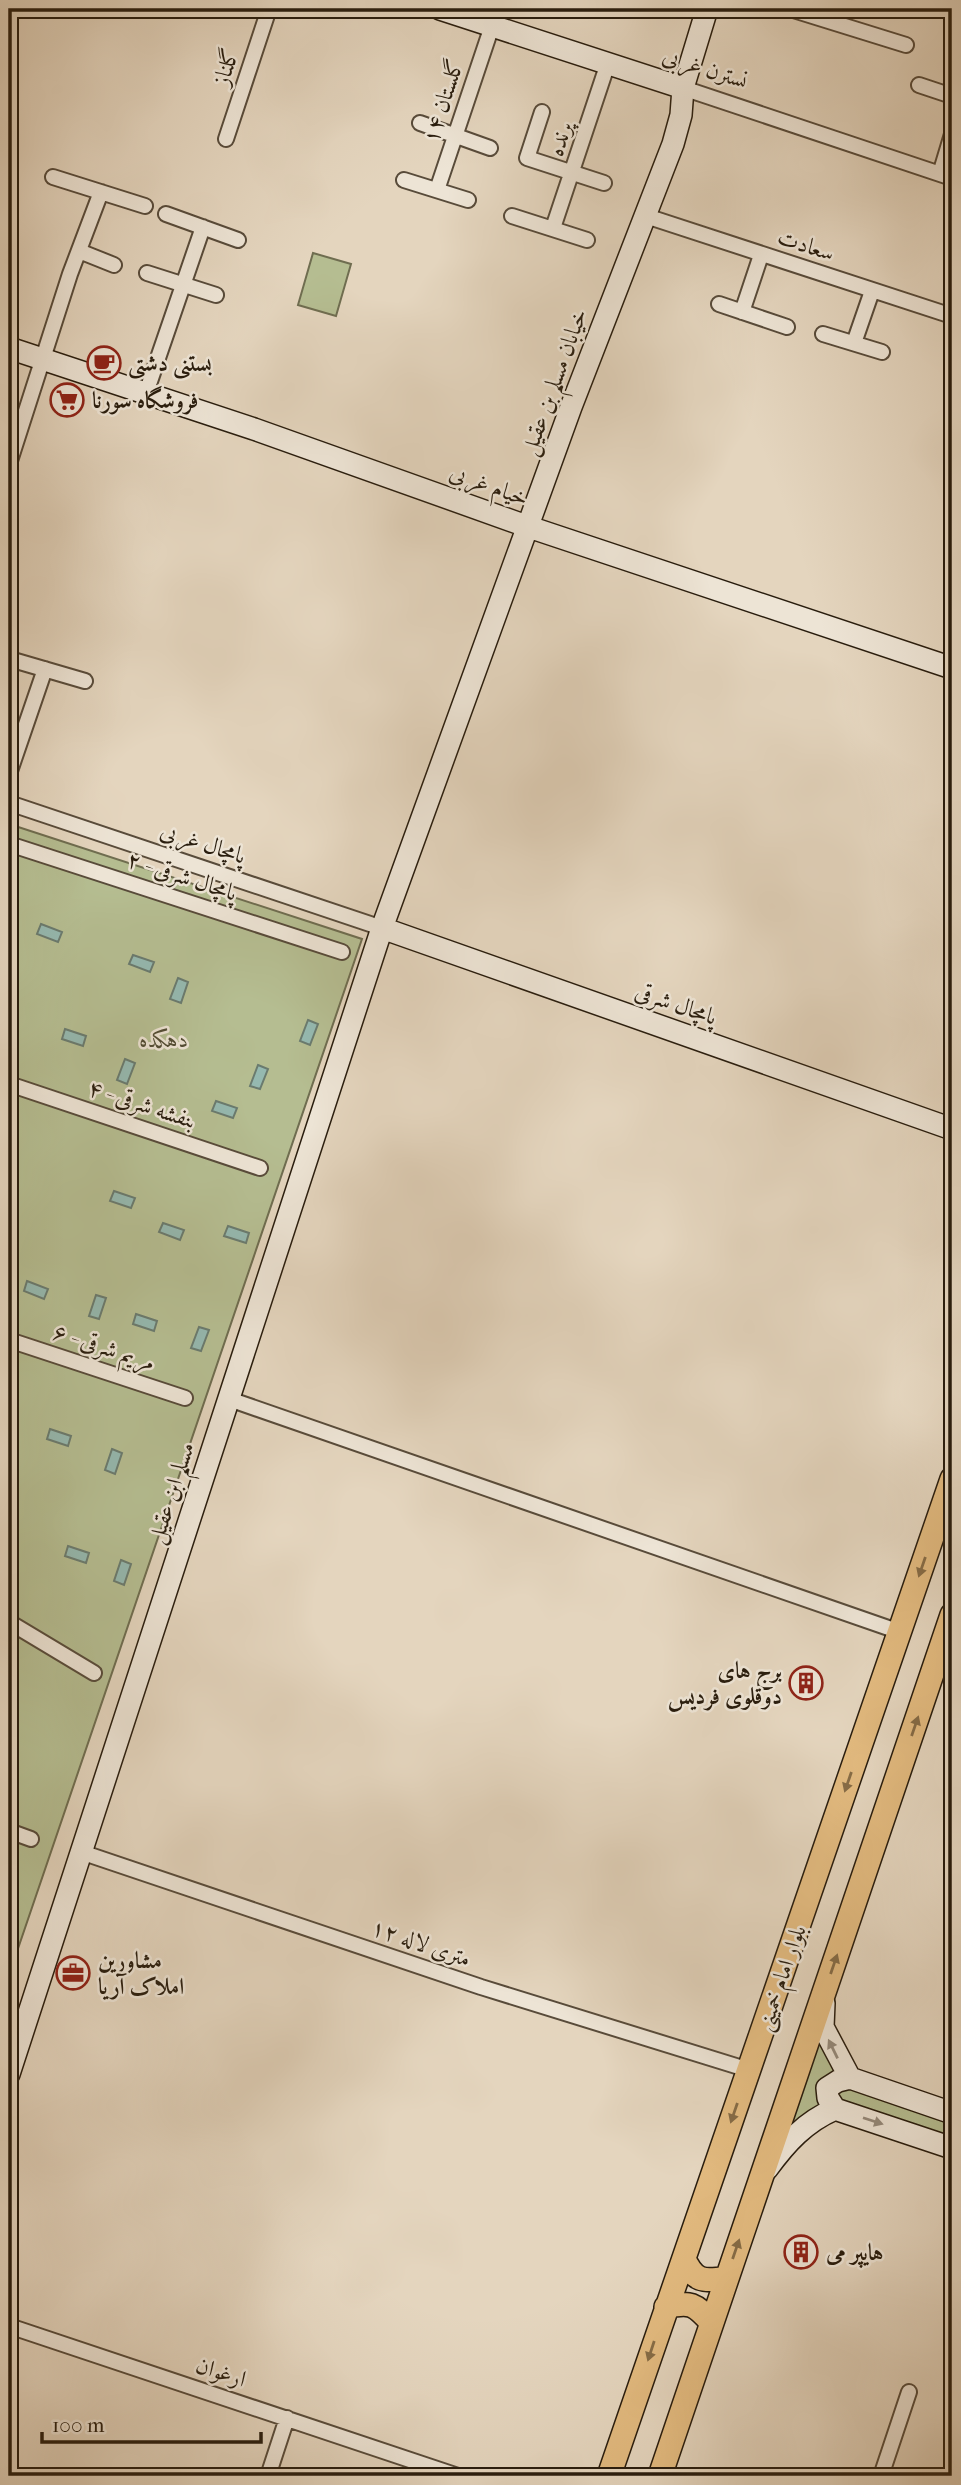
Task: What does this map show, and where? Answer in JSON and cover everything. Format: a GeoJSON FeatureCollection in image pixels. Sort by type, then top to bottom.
{"type":"FeatureCollection","features":[{"type":"Feature","properties":{"kind":"main road","name":"بلوار امام خمینی"},"geometry":{"type":"LineString","coordinates":[[610,2476],[952,1479]]}},
{"type":"Feature","properties":{"kind":"main road","name":"بلوار امام خمینی"},"geometry":{"type":"LineString","coordinates":[[660,2476],[950,1626]]}},
{"type":"Feature","properties":{"kind":"main road"},"geometry":{"type":"LineString","coordinates":[[684,2259],[690,2271],[699,2279],[712,2281],[726,2277]]}},
{"type":"Feature","properties":{"kind":"main road"},"geometry":{"type":"LineString","coordinates":[[666,2307],[682,2303],[693,2305],[711,2322]]}},
{"type":"Feature","properties":{"kind":"street","name":"گلناز"},"geometry":{"type":"LineString","coordinates":[[226,139],[270,9]]}},
{"type":"Feature","properties":{"kind":"street","name":"نسترن غربی"},"geometry":{"type":"LineString","coordinates":[[440,9],[946,176]]}},
{"type":"Feature","properties":{"kind":"street","name":"خیابان مسلم بن عقیل"},"geometry":{"type":"LineString","coordinates":[[383,928],[571,407],[676,134],[683,88],[707,9]]}},
{"type":"Feature","properties":{"kind":"street"},"geometry":{"type":"LineString","coordinates":[[790,9],[906,45]]}},
{"type":"Feature","properties":{"kind":"street","name":"گلستان ۱۴"},"geometry":{"type":"LineString","coordinates":[[437,190],[492,26]]}},
{"type":"Feature","properties":{"kind":"street","name":"پرنده"},"geometry":{"type":"LineString","coordinates":[[553,228],[608,63]]}},
{"type":"Feature","properties":{"kind":"street"},"geometry":{"type":"LineString","coordinates":[[919,85],[952,96]]}},
{"type":"Feature","properties":{"kind":"street"},"geometry":{"type":"LineString","coordinates":[[542,112],[527,158],[604,183]]}},
{"type":"Feature","properties":{"kind":"street"},"geometry":{"type":"LineString","coordinates":[[419,123],[490,148]]}},
{"type":"Feature","properties":{"kind":"street"},"geometry":{"type":"LineString","coordinates":[[946,176],[952,134]]}},
{"type":"Feature","properties":{"kind":"street"},"geometry":{"type":"LineString","coordinates":[[53,177],[145,206]]}},
{"type":"Feature","properties":{"kind":"street"},"geometry":{"type":"LineString","coordinates":[[404,180],[468,200]]}},
{"type":"Feature","properties":{"kind":"street"},"geometry":{"type":"LineString","coordinates":[[9,464],[101,192]]}},
{"type":"Feature","properties":{"kind":"street"},"geometry":{"type":"LineString","coordinates":[[166,214],[238,240]]}},
{"type":"Feature","properties":{"kind":"street"},"geometry":{"type":"LineString","coordinates":[[512,216],[587,240]]}},
{"type":"Feature","properties":{"kind":"street","name":"سعادت"},"geometry":{"type":"LineString","coordinates":[[646,216],[952,316]]}},
{"type":"Feature","properties":{"kind":"street"},"geometry":{"type":"LineString","coordinates":[[146,393],[203,228]]}},
{"type":"Feature","properties":{"kind":"street"},"geometry":{"type":"LineString","coordinates":[[79,251],[114,265]]}},
{"type":"Feature","properties":{"kind":"street"},"geometry":{"type":"LineString","coordinates":[[742,312],[761,255]]}},
{"type":"Feature","properties":{"kind":"street"},"geometry":{"type":"LineString","coordinates":[[147,273],[216,295]]}},
{"type":"Feature","properties":{"kind":"street"},"geometry":{"type":"LineString","coordinates":[[854,343],[873,291]]}},
{"type":"Feature","properties":{"kind":"street"},"geometry":{"type":"LineString","coordinates":[[719,304],[787,327]]}},
{"type":"Feature","properties":{"kind":"street"},"geometry":{"type":"LineString","coordinates":[[823,334],[882,352]]}},
{"type":"Feature","properties":{"kind":"street","name":"خیام غربی"},"geometry":{"type":"LineString","coordinates":[[9,348],[279,438],[529,527],[952,668]]}},
{"type":"Feature","properties":{"kind":"street"},"geometry":{"type":"LineString","coordinates":[[13,660],[85,681]]}},
{"type":"Feature","properties":{"kind":"street"},"geometry":{"type":"LineString","coordinates":[[9,774],[45,668]]}},
{"type":"Feature","properties":{"kind":"street","name":"پامچال غربی"},"geometry":{"type":"LineString","coordinates":[[9,803],[383,928]]}},
{"type":"Feature","properties":{"kind":"street","name":"پامچال شرقی - ۲"},"geometry":{"type":"LineString","coordinates":[[9,844],[342,953]]}},
{"type":"Feature","properties":{"kind":"street","name":"پامچال شرقی"},"geometry":{"type":"LineString","coordinates":[[383,928],[952,1129]]}},
{"type":"Feature","properties":{"kind":"street","name":"مسلم ابن عقیل"},"geometry":{"type":"LineString","coordinates":[[9,2074],[383,928]]}},
{"type":"Feature","properties":{"kind":"street","name":"بنفشه شرقی - ۴"},"geometry":{"type":"LineString","coordinates":[[9,1084],[260,1168]]}},
{"type":"Feature","properties":{"kind":"street","name":"مریم شرقی - ۶"},"geometry":{"type":"LineString","coordinates":[[9,1340],[185,1398]]}},
{"type":"Feature","properties":{"kind":"street"},"geometry":{"type":"LineString","coordinates":[[229,1399],[900,1632]]}},
{"type":"Feature","properties":{"kind":"street"},"geometry":{"type":"LineString","coordinates":[[9,1622],[94,1674]]}},
{"type":"Feature","properties":{"kind":"street"},"geometry":{"type":"LineString","coordinates":[[9,1831],[31,1839]]}},
{"type":"Feature","properties":{"kind":"street","name":"۱۲ متری لاله"},"geometry":{"type":"LineString","coordinates":[[81,1852],[481,1987],[749,2070]]}},
{"type":"Feature","properties":{"kind":"street"},"geometry":{"type":"LineString","coordinates":[[824,1994],[823,2027],[850,2078]]}},
{"type":"Feature","properties":{"kind":"street"},"geometry":{"type":"LineString","coordinates":[[952,2113],[850,2078],[827,2088],[828,2098],[835,2109],[952,2147]]}},
{"type":"Feature","properties":{"kind":"street"},"geometry":{"type":"LineString","coordinates":[[761,2176],[781,2149],[803,2128],[817,2117],[835,2109]]}},
{"type":"Feature","properties":{"kind":"street","name":"ارغوان"},"geometry":{"type":"LineString","coordinates":[[9,2326],[287,2418],[423,2471],[458,2476]]}},
{"type":"Feature","properties":{"kind":"street"},"geometry":{"type":"LineString","coordinates":[[881,2476],[909,2392]]}},
{"type":"Feature","properties":{"kind":"street"},"geometry":{"type":"LineString","coordinates":[[268,2476],[287,2418]]}},
{"type":"Feature","properties":{"kind":"green space"},"geometry":{"type":"Polygon","coordinates":[[[313,253],[351,264],[336,316],[298,305],[313,253]]]}},
{"type":"Feature","properties":{"kind":"green space","name":"دهکده"},"geometry":{"type":"Polygon","coordinates":[[[9,824],[362,939],[9,1975],[9,824]]]}},
{"type":"Feature","properties":{"kind":"green space"},"geometry":{"type":"Polygon","coordinates":[[[818,2026],[842,2074],[827,2106],[775,2146],[818,2026]]]}},
{"type":"Feature","properties":{"kind":"green space"},"geometry":{"type":"Polygon","coordinates":[[[841,2084],[952,2117],[952,2143],[833,2099],[841,2084]]]}},
{"type":"Feature","properties":{"kind":"water"},"geometry":{"type":"Polygon","coordinates":[[[41,924],[62,932],[58,942],[37,934],[41,924]]]}},
{"type":"Feature","properties":{"kind":"water"},"geometry":{"type":"Polygon","coordinates":[[[133,955],[154,962],[150,972],[129,964],[133,955]]]}},
{"type":"Feature","properties":{"kind":"water"},"geometry":{"type":"Polygon","coordinates":[[[178,978],[188,982],[181,1003],[170,999],[178,978]]]}},
{"type":"Feature","properties":{"kind":"water"},"geometry":{"type":"Polygon","coordinates":[[[308,1020],[318,1024],[310,1045],[300,1041],[308,1020]]]}},
{"type":"Feature","properties":{"kind":"water"},"geometry":{"type":"Polygon","coordinates":[[[65,1029],[86,1036],[83,1046],[62,1039],[65,1029]]]}},
{"type":"Feature","properties":{"kind":"water"},"geometry":{"type":"Polygon","coordinates":[[[125,1059],[135,1063],[127,1084],[117,1080],[125,1059]]]}},
{"type":"Feature","properties":{"kind":"water"},"geometry":{"type":"Polygon","coordinates":[[[258,1065],[268,1069],[260,1089],[250,1086],[258,1065]]]}},
{"type":"Feature","properties":{"kind":"water"},"geometry":{"type":"Polygon","coordinates":[[[216,1101],[237,1108],[233,1118],[212,1111],[216,1101]]]}},
{"type":"Feature","properties":{"kind":"water"},"geometry":{"type":"Polygon","coordinates":[[[114,1191],[135,1198],[131,1208],[110,1201],[114,1191]]]}},
{"type":"Feature","properties":{"kind":"water"},"geometry":{"type":"Polygon","coordinates":[[[163,1223],[184,1230],[180,1240],[159,1232],[163,1223]]]}},
{"type":"Feature","properties":{"kind":"water"},"geometry":{"type":"Polygon","coordinates":[[[228,1226],[249,1233],[246,1243],[224,1236],[228,1226]]]}},
{"type":"Feature","properties":{"kind":"water"},"geometry":{"type":"Polygon","coordinates":[[[27,1281],[48,1289],[44,1299],[24,1291],[27,1281]]]}},
{"type":"Feature","properties":{"kind":"water"},"geometry":{"type":"Polygon","coordinates":[[[96,1295],[106,1298],[99,1319],[89,1316],[96,1295]]]}},
{"type":"Feature","properties":{"kind":"water"},"geometry":{"type":"Polygon","coordinates":[[[136,1314],[157,1321],[154,1331],[133,1324],[136,1314]]]}},
{"type":"Feature","properties":{"kind":"water"},"geometry":{"type":"Polygon","coordinates":[[[199,1327],[209,1330],[201,1351],[191,1348],[199,1327]]]}},
{"type":"Feature","properties":{"kind":"water"},"geometry":{"type":"Polygon","coordinates":[[[50,1429],[71,1436],[68,1446],[47,1439],[50,1429]]]}},
{"type":"Feature","properties":{"kind":"water"},"geometry":{"type":"Polygon","coordinates":[[[112,1449],[122,1453],[115,1474],[105,1470],[112,1449]]]}},
{"type":"Feature","properties":{"kind":"water"},"geometry":{"type":"Polygon","coordinates":[[[68,1546],[89,1553],[86,1563],[65,1556],[68,1546]]]}},
{"type":"Feature","properties":{"kind":"water"},"geometry":{"type":"Polygon","coordinates":[[[121,1560],[131,1564],[124,1585],[114,1581],[121,1560]]]}},
{"type":"Feature","properties":{"kind":"place","name":"بستنی دشتی"},"geometry":{"type":"Point","coordinates":[104,363]}},
{"type":"Feature","properties":{"kind":"place","name":"فروشگاه سورنا"},"geometry":{"type":"Point","coordinates":[67,400]}},
{"type":"Feature","properties":{"kind":"place","name":"برج های دوقلوی فردیس"},"geometry":{"type":"Point","coordinates":[806,1683]}},
{"type":"Feature","properties":{"kind":"place","name":"مشاورین املاک آریا"},"geometry":{"type":"Point","coordinates":[73,1973]}},
{"type":"Feature","properties":{"kind":"place","name":"هایپر می"},"geometry":{"type":"Point","coordinates":[801,2252]}}]}
